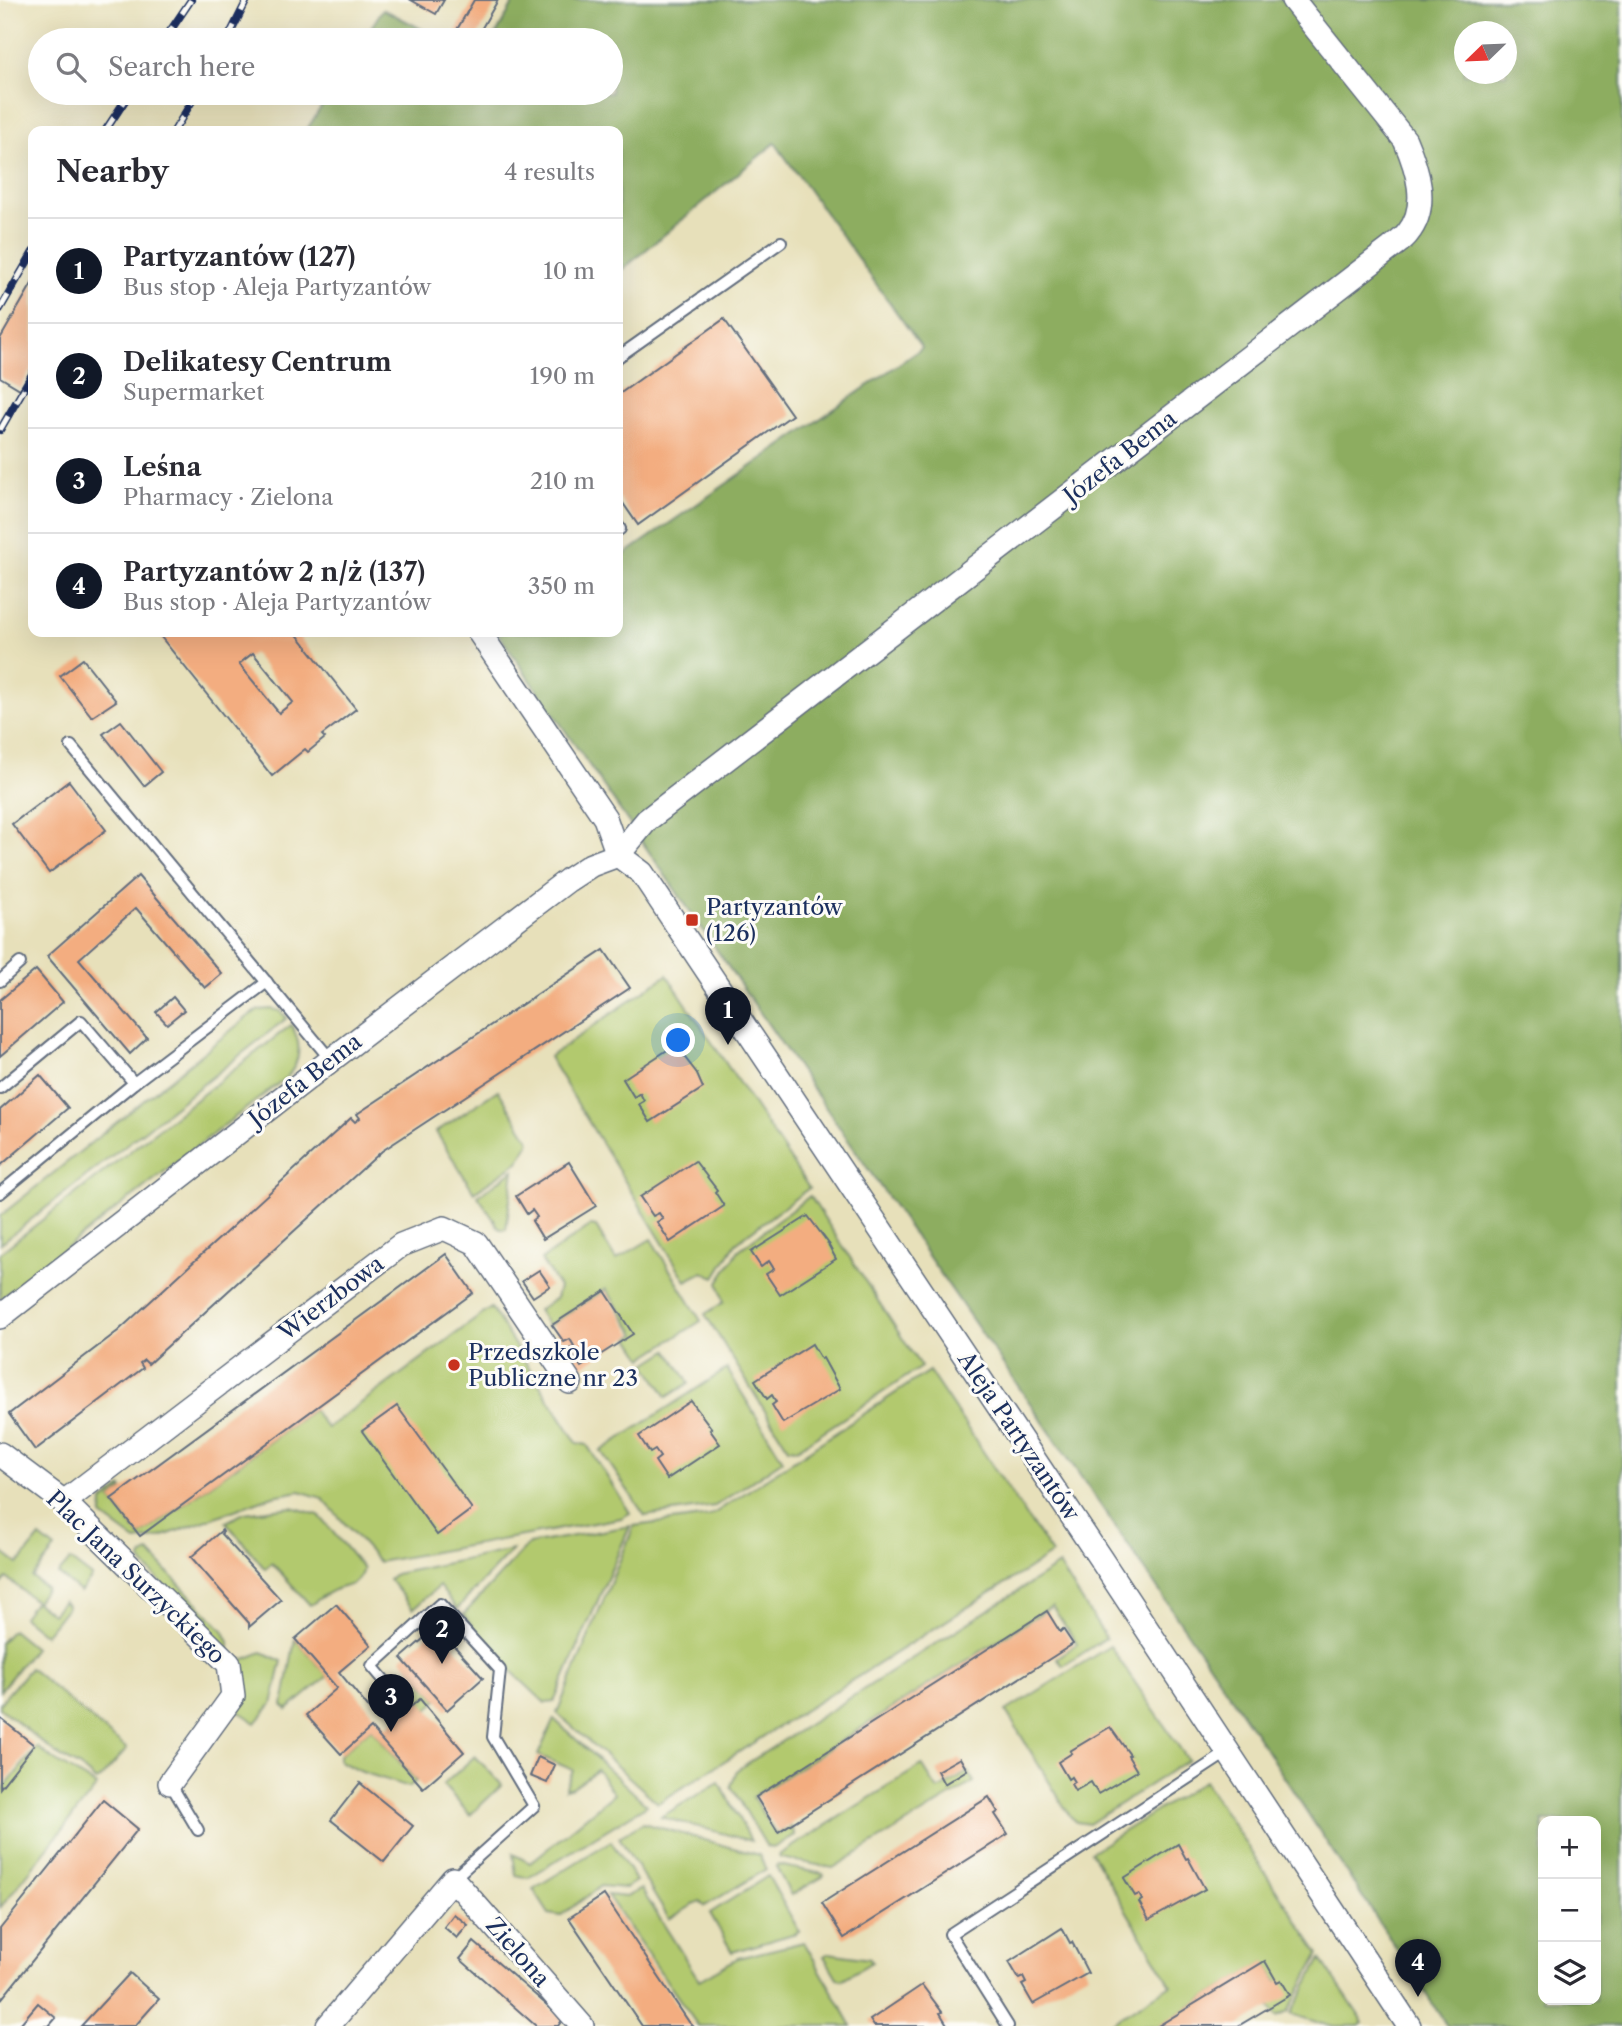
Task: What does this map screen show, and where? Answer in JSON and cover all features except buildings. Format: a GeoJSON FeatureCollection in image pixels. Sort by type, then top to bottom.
{"type":"FeatureCollection","features":[{"type":"Feature","properties":{"kind":"street","name":"Józefa Bema"},"geometry":{"type":"LineString","coordinates":[[0,1317],[568,880],[591,865],[618,855],[647,820],[1359,274],[1409,232],[1420,210],[1419,186],[1415,163],[1405,140],[1293,0]]}},
{"type":"Feature","properties":{"kind":"street"},"geometry":{"type":"LineString","coordinates":[[482,637],[606,818],[618,855]]}},
{"type":"Feature","properties":{"kind":"street","name":"Aleja Partyzantów"},"geometry":{"type":"LineString","coordinates":[[618,855],[642,873],[1409,2026]]}},
{"type":"Feature","properties":{"kind":"street","name":"Wierzbowa"},"geometry":{"type":"LineString","coordinates":[[64,1502],[401,1245],[444,1228],[475,1243],[570,1382]]}},
{"type":"Feature","properties":{"kind":"street","name":"Plac Jana Surzyckiego"},"geometry":{"type":"LineString","coordinates":[[0,1454],[64,1502],[229,1664],[233,1696],[170,1783]]}},
{"type":"Feature","properties":{"kind":"street"},"geometry":{"type":"LineString","coordinates":[[328,2026],[453,1879]]}},
{"type":"Feature","properties":{"kind":"street","name":"Zielona"},"geometry":{"type":"LineString","coordinates":[[453,1879],[582,2026]]}},
{"type":"Feature","properties":{"kind":"lane"},"geometry":{"type":"LineString","coordinates":[[623,353],[781,242]]}},
{"type":"Feature","properties":{"kind":"lane"},"geometry":{"type":"LineString","coordinates":[[71,746],[331,1060]]}},
{"type":"Feature","properties":{"kind":"lane"},"geometry":{"type":"LineString","coordinates":[[0,981],[20,963]]}},
{"type":"Feature","properties":{"kind":"lane"},"geometry":{"type":"LineString","coordinates":[[0,1193],[134,1083],[267,982]]}},
{"type":"Feature","properties":{"kind":"lane"},"geometry":{"type":"LineString","coordinates":[[0,1088],[80,1021],[134,1083]]}},
{"type":"Feature","properties":{"kind":"lane"},"geometry":{"type":"LineString","coordinates":[[400,1699],[372,1666],[440,1604],[500,1670],[493,1737],[534,1806],[453,1879]]}},
{"type":"Feature","properties":{"kind":"lane"},"geometry":{"type":"LineString","coordinates":[[1008,2026],[950,1934],[1228,1752]]}},
{"type":"Feature","properties":{"kind":"lane"},"geometry":{"type":"LineString","coordinates":[[170,1783],[198,1830]]}},
{"type":"Feature","properties":{"kind":"green space"},"geometry":{"type":"Polygon","coordinates":[[[515,0],[1622,0],[1622,2026],[1447,2026],[1250,1725],[1128,1545],[500,637],[623,637],[623,556],[922,348],[775,143],[623,269],[623,126],[309,126],[322,105],[623,105],[623,28],[500,28],[515,0]]]}},
{"type":"Feature","properties":{"kind":"green space"},"geometry":{"type":"Polygon","coordinates":[[[383,9],[420,28],[371,28],[383,9]]]}},
{"type":"Feature","properties":{"kind":"green space"},"geometry":{"type":"Polygon","coordinates":[[[667,975],[809,1188],[736,1243],[715,1277],[703,1272],[686,1281],[549,1057],[667,975]]]}},
{"type":"Feature","properties":{"kind":"green space"},"geometry":{"type":"Polygon","coordinates":[[[259,1010],[280,1011],[287,1018],[0,1244],[0,1216],[250,1015],[259,1010]]]}},
{"type":"Feature","properties":{"kind":"green space"},"geometry":{"type":"Polygon","coordinates":[[[291,1025],[297,1038],[298,1058],[288,1076],[0,1299],[0,1253],[291,1025]]]}},
{"type":"Feature","properties":{"kind":"green space"},"geometry":{"type":"Polygon","coordinates":[[[498,1090],[530,1141],[519,1161],[474,1192],[436,1132],[498,1090]]]}},
{"type":"Feature","properties":{"kind":"green space"},"geometry":{"type":"Polygon","coordinates":[[[514,1170],[506,1229],[500,1229],[478,1196],[514,1170]]]}},
{"type":"Feature","properties":{"kind":"green space"},"geometry":{"type":"Polygon","coordinates":[[[810,1196],[921,1367],[797,1449],[788,1448],[705,1314],[724,1302],[718,1282],[739,1250],[810,1196]]]}},
{"type":"Feature","properties":{"kind":"green space"},"geometry":{"type":"Polygon","coordinates":[[[590,1226],[596,1227],[616,1260],[651,1239],[701,1321],[643,1358],[630,1338],[636,1334],[606,1289],[548,1326],[538,1310],[556,1298],[559,1287],[541,1260],[590,1226]]]}},
{"type":"Feature","properties":{"kind":"green space","name":"Przedszkole Publiczne nr 23"},"geometry":{"type":"Polygon","coordinates":[[[491,1308],[577,1443],[587,1445],[630,1513],[621,1518],[379,1562],[322,1498],[300,1491],[273,1496],[158,1538],[136,1541],[102,1516],[103,1501],[122,1487],[111,1499],[140,1536],[313,1410],[327,1428],[491,1308]]]}},
{"type":"Feature","properties":{"kind":"green space"},"geometry":{"type":"Polygon","coordinates":[[[668,1350],[689,1383],[667,1397],[646,1364],[668,1350]]]}},
{"type":"Feature","properties":{"kind":"green space"},"geometry":{"type":"Polygon","coordinates":[[[727,1369],[783,1460],[715,1506],[645,1516],[601,1451],[727,1369]]]}},
{"type":"Feature","properties":{"kind":"green space"},"geometry":{"type":"Polygon","coordinates":[[[929,1371],[1052,1554],[658,1803],[557,1713],[634,1526],[710,1516],[929,1371]]]}},
{"type":"Feature","properties":{"kind":"green space"},"geometry":{"type":"Polygon","coordinates":[[[292,1507],[319,1515],[363,1569],[354,1583],[327,1593],[310,1605],[272,1563],[265,1569],[226,1522],[244,1513],[292,1507]]]}},
{"type":"Feature","properties":{"kind":"green space"},"geometry":{"type":"Polygon","coordinates":[[[630,1526],[554,1702],[545,1703],[505,1665],[463,1615],[529,1544],[630,1526]]]}},
{"type":"Feature","properties":{"kind":"green space"},"geometry":{"type":"Polygon","coordinates":[[[40,1537],[55,1549],[32,1577],[46,1588],[36,1602],[52,1614],[63,1601],[68,1606],[45,1635],[23,1617],[35,1601],[7,1578],[0,1586],[2,1552],[18,1564],[40,1537]]]}},
{"type":"Feature","properties":{"kind":"green space"},"geometry":{"type":"Polygon","coordinates":[[[512,1550],[457,1609],[439,1586],[413,1609],[389,1579],[395,1574],[512,1550]]]}},
{"type":"Feature","properties":{"kind":"green space"},"geometry":{"type":"Polygon","coordinates":[[[149,1552],[223,1630],[229,1642],[229,1653],[144,1565],[142,1556],[149,1552]]]}},
{"type":"Feature","properties":{"kind":"green space"},"geometry":{"type":"Polygon","coordinates":[[[70,1560],[92,1577],[80,1592],[58,1574],[70,1560]]]}},
{"type":"Feature","properties":{"kind":"green space"},"geometry":{"type":"Polygon","coordinates":[[[1059,1565],[1106,1638],[1063,1666],[1057,1658],[1077,1644],[1052,1606],[753,1797],[776,1835],[791,1827],[795,1835],[773,1848],[767,1847],[731,1786],[737,1770],[1059,1565]]]}},
{"type":"Feature","properties":{"kind":"green space"},"geometry":{"type":"Polygon","coordinates":[[[12,1630],[34,1648],[0,1691],[0,1643],[12,1630]]]}},
{"type":"Feature","properties":{"kind":"green space"},"geometry":{"type":"Polygon","coordinates":[[[295,1639],[328,1676],[287,1710],[283,1705],[295,1639]]]}},
{"type":"Feature","properties":{"kind":"green space"},"geometry":{"type":"Polygon","coordinates":[[[1110,1646],[1188,1760],[1089,1824],[1077,1822],[1070,1816],[1006,1711],[1110,1646]]]}},
{"type":"Feature","properties":{"kind":"green space"},"geometry":{"type":"Polygon","coordinates":[[[262,1652],[282,1661],[272,1704],[256,1723],[234,1708],[239,1661],[262,1652]]]}},
{"type":"Feature","properties":{"kind":"green space"},"geometry":{"type":"Polygon","coordinates":[[[30,1668],[127,1749],[99,1780],[96,1781],[80,1767],[56,1754],[0,1708],[0,1703],[30,1668]]]}},
{"type":"Feature","properties":{"kind":"green space"},"geometry":{"type":"Polygon","coordinates":[[[421,1680],[438,1700],[428,1709],[412,1706],[403,1695],[421,1680]]]}},
{"type":"Feature","properties":{"kind":"green space"},"geometry":{"type":"Polygon","coordinates":[[[554,1719],[647,1805],[528,1878],[516,1875],[513,1854],[530,1863],[614,1794],[597,1770],[573,1787],[565,1789],[573,1770],[538,1755],[554,1719]]]}},
{"type":"Feature","properties":{"kind":"green space"},"geometry":{"type":"Polygon","coordinates":[[[371,1728],[416,1781],[409,1787],[362,1772],[339,1761],[339,1756],[371,1728]]]}},
{"type":"Feature","properties":{"kind":"green space"},"geometry":{"type":"Polygon","coordinates":[[[37,1747],[97,1786],[0,1908],[0,1793],[37,1747]]]}},
{"type":"Feature","properties":{"kind":"green space"},"geometry":{"type":"Polygon","coordinates":[[[475,1756],[502,1785],[470,1815],[443,1785],[475,1756]]]}},
{"type":"Feature","properties":{"kind":"green space"},"geometry":{"type":"Polygon","coordinates":[[[922,1765],[938,1790],[968,1772],[974,1782],[833,1868],[780,1858],[779,1855],[922,1765]]]}},
{"type":"Feature","properties":{"kind":"green space"},"geometry":{"type":"Polygon","coordinates":[[[1204,1781],[1319,1954],[1288,2012],[1277,2017],[1270,2007],[1277,1982],[1265,1962],[1158,2026],[1106,2026],[1171,1985],[1091,1852],[1204,1781]]]}},
{"type":"Feature","properties":{"kind":"green space"},"geometry":{"type":"Polygon","coordinates":[[[719,1782],[751,1841],[661,1817],[719,1782]]]}},
{"type":"Feature","properties":{"kind":"green space"},"geometry":{"type":"Polygon","coordinates":[[[643,1823],[759,1855],[766,1869],[705,1906],[700,1901],[669,1919],[619,1837],[643,1823]]]}},
{"type":"Feature","properties":{"kind":"green space"},"geometry":{"type":"Polygon","coordinates":[[[611,1841],[636,1881],[625,1888],[601,1886],[560,1916],[549,1914],[533,1889],[611,1841]]]}},
{"type":"Feature","properties":{"kind":"green space"},"geometry":{"type":"Polygon","coordinates":[[[778,1865],[824,1876],[791,1895],[776,1867],[778,1865]]]}},
{"type":"Feature","properties":{"kind":"green space"},"geometry":{"type":"Polygon","coordinates":[[[768,1876],[799,1931],[732,1952],[710,1913],[768,1876]]]}},
{"type":"Feature","properties":{"kind":"green space"},"geometry":{"type":"Polygon","coordinates":[[[641,1889],[699,1980],[738,1958],[804,1942],[852,2026],[698,2026],[607,1895],[626,1897],[641,1889]]]}},
{"type":"Feature","properties":{"kind":"green space"},"geometry":{"type":"Polygon","coordinates":[[[829,1953],[870,1959],[872,1962],[841,1980],[837,1978],[824,1956],[829,1953]]]}},
{"type":"Feature","properties":{"kind":"green space"},"geometry":{"type":"Polygon","coordinates":[[[1321,1959],[1364,2023],[1360,2026],[1329,2026],[1291,2014],[1321,1959]]]}},
{"type":"Feature","properties":{"kind":"railway"},"geometry":{"type":"LineString","coordinates":[[172,28],[191,0]]}},
{"type":"Feature","properties":{"kind":"railway"},"geometry":{"type":"LineString","coordinates":[[233,28],[247,0]]}},
{"type":"Feature","properties":{"kind":"railway"},"geometry":{"type":"LineString","coordinates":[[108,126],[122,105]]}},
{"type":"Feature","properties":{"kind":"railway"},"geometry":{"type":"LineString","coordinates":[[177,126],[190,105]]}},
{"type":"Feature","properties":{"kind":"railway"},"geometry":{"type":"LineString","coordinates":[[0,309],[28,261]]}},
{"type":"Feature","properties":{"kind":"railway"},"geometry":{"type":"LineString","coordinates":[[0,430],[28,382]]}},
{"type":"Feature","properties":{"kind":"place","name":"Partyzantów (126)"},"geometry":{"type":"Point","coordinates":[692,920]}},
{"type":"Feature","properties":{"kind":"place","name":"Partyzantów (127)"},"geometry":{"type":"Point","coordinates":[728,1045]}},
{"type":"Feature","properties":{"kind":"place","name":"Przedszkole Publiczne nr 23"},"geometry":{"type":"Point","coordinates":[454,1365]}},
{"type":"Feature","properties":{"kind":"place","name":"Delikatesy Centrum"},"geometry":{"type":"Point","coordinates":[442,1664]}},
{"type":"Feature","properties":{"kind":"place","name":"Leśna"},"geometry":{"type":"Point","coordinates":[391,1732]}},
{"type":"Feature","properties":{"kind":"place","name":"Partyzantów 2 n/ż (137)"},"geometry":{"type":"Point","coordinates":[1418,1997]}}]}
